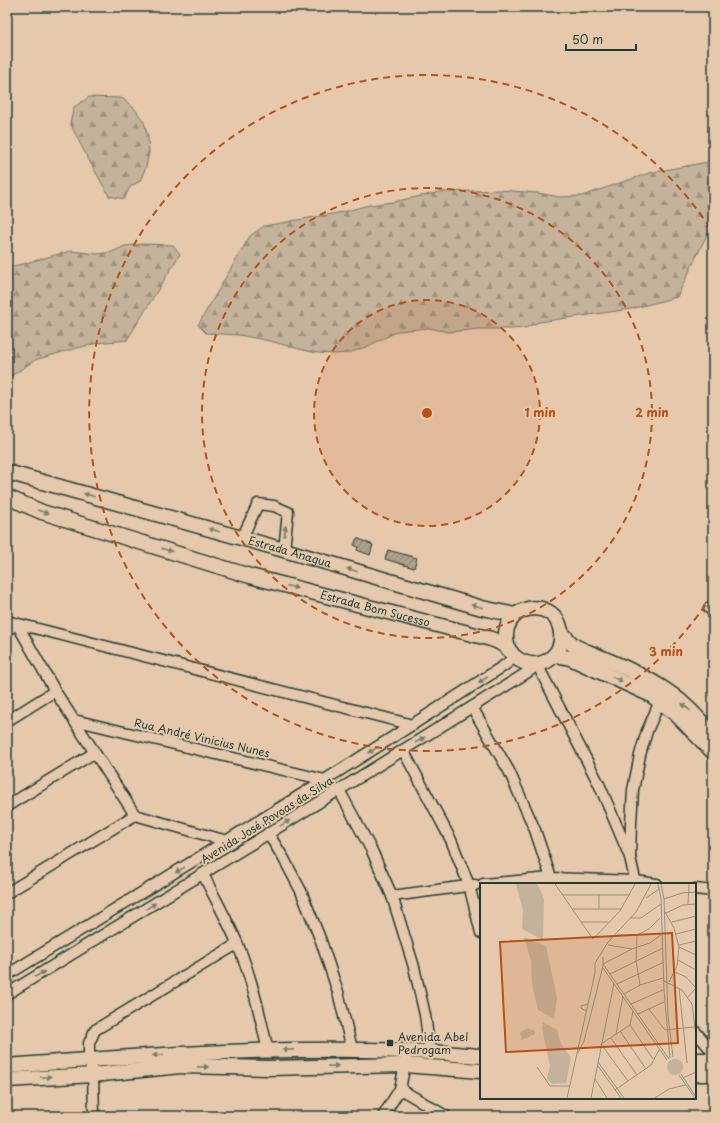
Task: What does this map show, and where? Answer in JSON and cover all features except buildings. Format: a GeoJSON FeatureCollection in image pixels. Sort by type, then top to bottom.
{"type":"FeatureCollection","features":[{"type":"Feature","properties":{"kind":"main road","name":"Estrada Anagua"},"geometry":{"type":"LineString","coordinates":[[7,472],[284,550],[482,608],[515,615]]}},
{"type":"Feature","properties":{"kind":"main road","name":"Estrada Bom Sucesso"},"geometry":{"type":"LineString","coordinates":[[7,497],[42,512],[242,573],[491,639],[499,642],[521,661],[529,664],[538,664]]}},
{"type":"Feature","properties":{"kind":"main road"},"geometry":{"type":"LineString","coordinates":[[511,652],[506,641],[506,634],[507,627],[515,615],[526,609],[540,609],[546,611],[552,614],[556,619],[561,632],[561,644],[555,655],[538,664]]}},
{"type":"Feature","properties":{"kind":"main road"},"geometry":{"type":"LineString","coordinates":[[561,632],[571,643],[601,665],[660,701],[688,724],[713,752]]}},
{"type":"Feature","properties":{"kind":"main road"},"geometry":{"type":"LineString","coordinates":[[555,655],[601,665],[649,679],[668,692],[694,714],[713,735]]}},
{"type":"Feature","properties":{"kind":"main road"},"geometry":{"type":"LineString","coordinates":[[7,1066],[89,1060],[179,1060],[267,1068],[405,1065],[477,1071],[479,1056],[430,1052],[352,1049],[268,1051],[179,1060],[93,1075],[7,1080]]}},
{"type":"Feature","properties":{"kind":"main road"},"geometry":{"type":"LineString","coordinates":[[696,1060],[713,1060]]}},
{"type":"Feature","properties":{"kind":"main road"},"geometry":{"type":"LineString","coordinates":[[696,1074],[713,1074]]}},
{"type":"Feature","properties":{"kind":"street"},"geometry":{"type":"LineString","coordinates":[[242,538],[258,504],[274,506],[288,512],[284,550]]}},
{"type":"Feature","properties":{"kind":"street"},"geometry":{"type":"LineString","coordinates":[[713,605],[709,608],[713,612]]}},
{"type":"Feature","properties":{"kind":"street"},"geometry":{"type":"LineString","coordinates":[[7,630],[12,623]]}},
{"type":"Feature","properties":{"kind":"street"},"geometry":{"type":"LineString","coordinates":[[12,623],[135,816],[227,841]]}},
{"type":"Feature","properties":{"kind":"street"},"geometry":{"type":"LineString","coordinates":[[12,623],[413,725]]}},
{"type":"Feature","properties":{"kind":"street","name":"Avenida José Povoas da Silva"},"geometry":{"type":"LineString","coordinates":[[7,975],[227,841],[413,725],[505,665],[510,661],[511,652]]}},
{"type":"Feature","properties":{"kind":"street"},"geometry":{"type":"LineString","coordinates":[[538,664],[599,784],[630,857]]}},
{"type":"Feature","properties":{"kind":"street","name":"Avenida José Povoas da Silva"},"geometry":{"type":"LineString","coordinates":[[7,994],[403,750],[528,672],[538,664]]}},
{"type":"Feature","properties":{"kind":"street"},"geometry":{"type":"LineString","coordinates":[[7,721],[55,691]]}},
{"type":"Feature","properties":{"kind":"street"},"geometry":{"type":"LineString","coordinates":[[505,883],[552,881],[635,883],[630,857],[630,823],[633,790],[640,755],[647,731],[660,701]]}},
{"type":"Feature","properties":{"kind":"street"},"geometry":{"type":"LineString","coordinates":[[472,707],[509,772],[535,830],[552,881]]}},
{"type":"Feature","properties":{"kind":"street","name":"Rua André Vinicius Nunes"},"geometry":{"type":"LineString","coordinates":[[74,720],[325,780]]}},
{"type":"Feature","properties":{"kind":"street"},"geometry":{"type":"LineString","coordinates":[[403,750],[451,840],[469,885],[480,929]]}},
{"type":"Feature","properties":{"kind":"street"},"geometry":{"type":"LineString","coordinates":[[7,806],[94,753]]}},
{"type":"Feature","properties":{"kind":"street"},"geometry":{"type":"LineString","coordinates":[[338,790],[372,851],[392,896],[414,967],[425,1015],[430,1052]]}},
{"type":"Feature","properties":{"kind":"street"},"geometry":{"type":"LineString","coordinates":[[7,893],[135,816]]}},
{"type":"Feature","properties":{"kind":"street"},"geometry":{"type":"LineString","coordinates":[[268,833],[301,891],[321,941],[338,992],[352,1049]]}},
{"type":"Feature","properties":{"kind":"street"},"geometry":{"type":"LineString","coordinates":[[203,874],[237,944],[254,990],[268,1051]]}},
{"type":"Feature","properties":{"kind":"street"},"geometry":{"type":"LineString","coordinates":[[392,896],[480,884]]}},
{"type":"Feature","properties":{"kind":"street"},"geometry":{"type":"LineString","coordinates":[[696,889],[713,891]]}},
{"type":"Feature","properties":{"kind":"street"},"geometry":{"type":"LineString","coordinates":[[68,938],[77,952]]}},
{"type":"Feature","properties":{"kind":"street"},"geometry":{"type":"LineString","coordinates":[[94,1116],[93,1075],[89,1060],[89,1043],[95,1030],[237,944]]}},
{"type":"Feature","properties":{"kind":"street"},"geometry":{"type":"LineString","coordinates":[[696,1032],[713,1052]]}},
{"type":"Feature","properties":{"kind":"street"},"geometry":{"type":"LineString","coordinates":[[384,1116],[400,1089],[408,1051]]}},
{"type":"Feature","properties":{"kind":"street"},"geometry":{"type":"LineString","coordinates":[[400,1089],[446,1116]]}},
{"type":"Feature","properties":{"kind":"green space"},"geometry":{"type":"Polygon","coordinates":[[[89,97],[122,98],[135,109],[144,122],[148,137],[149,153],[146,167],[140,181],[130,187],[124,199],[109,196],[70,123],[74,107],[89,97]]]}},
{"type":"Feature","properties":{"kind":"green space"},"geometry":{"type":"Polygon","coordinates":[[[713,161],[713,222],[677,297],[631,309],[539,322],[525,328],[479,329],[448,332],[429,328],[398,331],[368,346],[349,353],[333,354],[303,350],[270,341],[239,335],[206,333],[198,325],[250,236],[264,226],[343,212],[369,205],[393,202],[440,192],[499,190],[538,193],[560,197],[582,196],[649,173],[713,161]]]}},
{"type":"Feature","properties":{"kind":"green space"},"geometry":{"type":"Polygon","coordinates":[[[143,244],[173,245],[180,254],[127,340],[97,343],[35,360],[7,379],[7,267],[71,251],[97,254],[112,252],[125,246],[143,244]]]}},
{"type":"Feature","properties":{"kind":"place","name":"Avenida Abel Pedrogam"},"geometry":{"type":"Point","coordinates":[390,1043]}}]}
